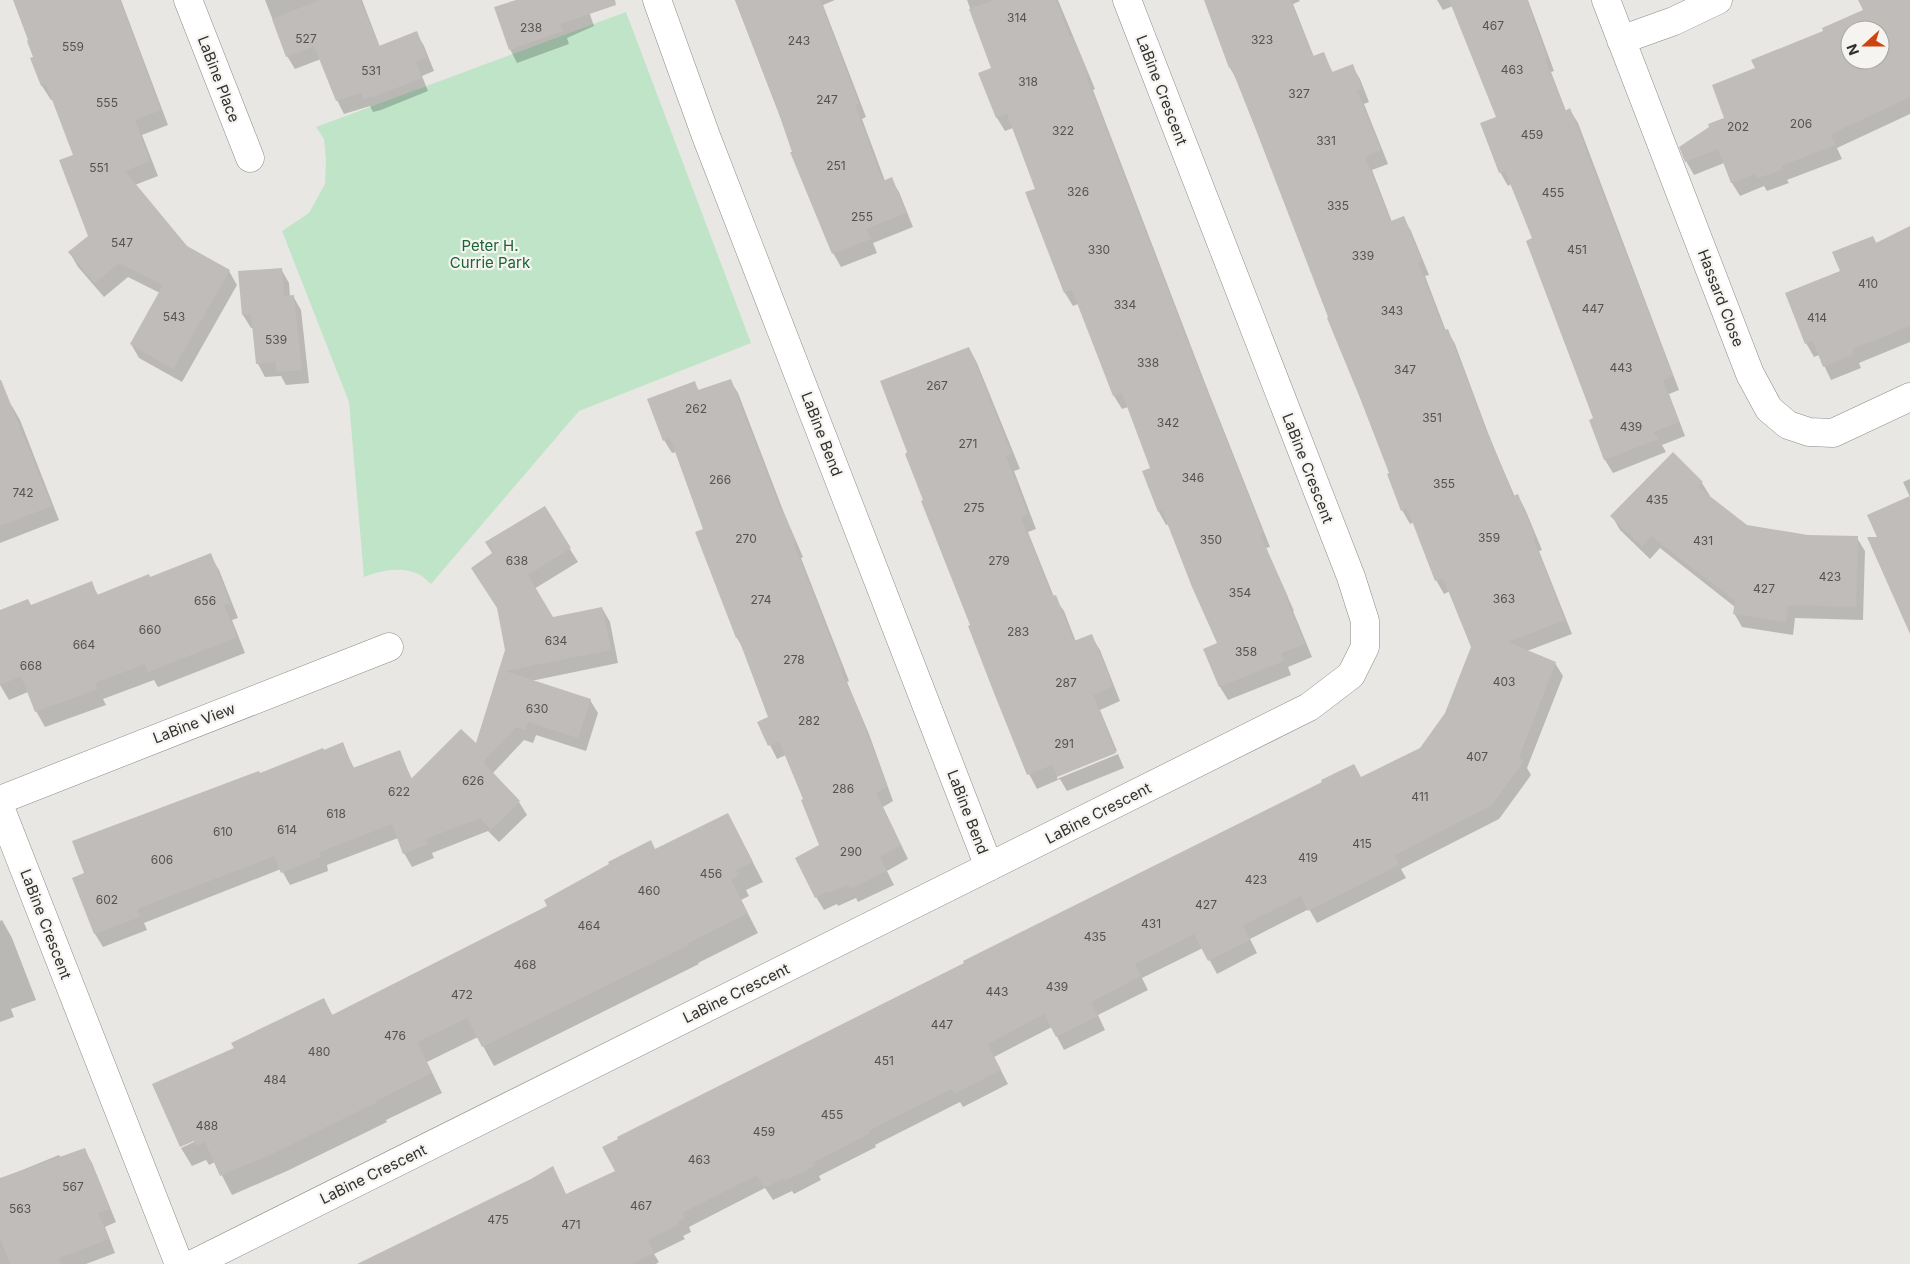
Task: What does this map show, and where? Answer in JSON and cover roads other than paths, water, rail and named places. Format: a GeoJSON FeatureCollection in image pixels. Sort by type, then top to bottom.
{"type":"FeatureCollection","features":[{"type":"Feature","properties":{"kind":"street","name":"LaBine Place"},"geometry":{"type":"LineString","coordinates":[[188,0],[250,158]]}},
{"type":"Feature","properties":{"kind":"street","name":"LaBine Bend"},"geometry":{"type":"LineString","coordinates":[[658,0],[706,136],[989,867]]}},
{"type":"Feature","properties":{"kind":"street","name":"LaBine Crescent"},"geometry":{"type":"LineString","coordinates":[[193,1264],[1309,707],[1351,675],[1366,648],[1365,621],[1351,577],[1127,0]]}},
{"type":"Feature","properties":{"kind":"street","name":"Hassard Close"},"geometry":{"type":"LineString","coordinates":[[1606,0],[1750,374],[1769,409],[1788,425],[1809,432],[1833,433],[1910,397]]}},
{"type":"Feature","properties":{"kind":"street"},"geometry":{"type":"LineString","coordinates":[[1621,40],[1674,21],[1718,0]]}},
{"type":"Feature","properties":{"kind":"street","name":"LaBine View"},"geometry":{"type":"LineString","coordinates":[[0,800],[388,647]]}},
{"type":"Feature","properties":{"kind":"street","name":"LaBine Crescent"},"geometry":{"type":"LineString","coordinates":[[0,807],[179,1264]]}},
{"type":"Feature","properties":{"kind":"park label","name":"Peter H. Currie Park"},"geometry":{"type":"Point","coordinates":[490,254]}}]}
